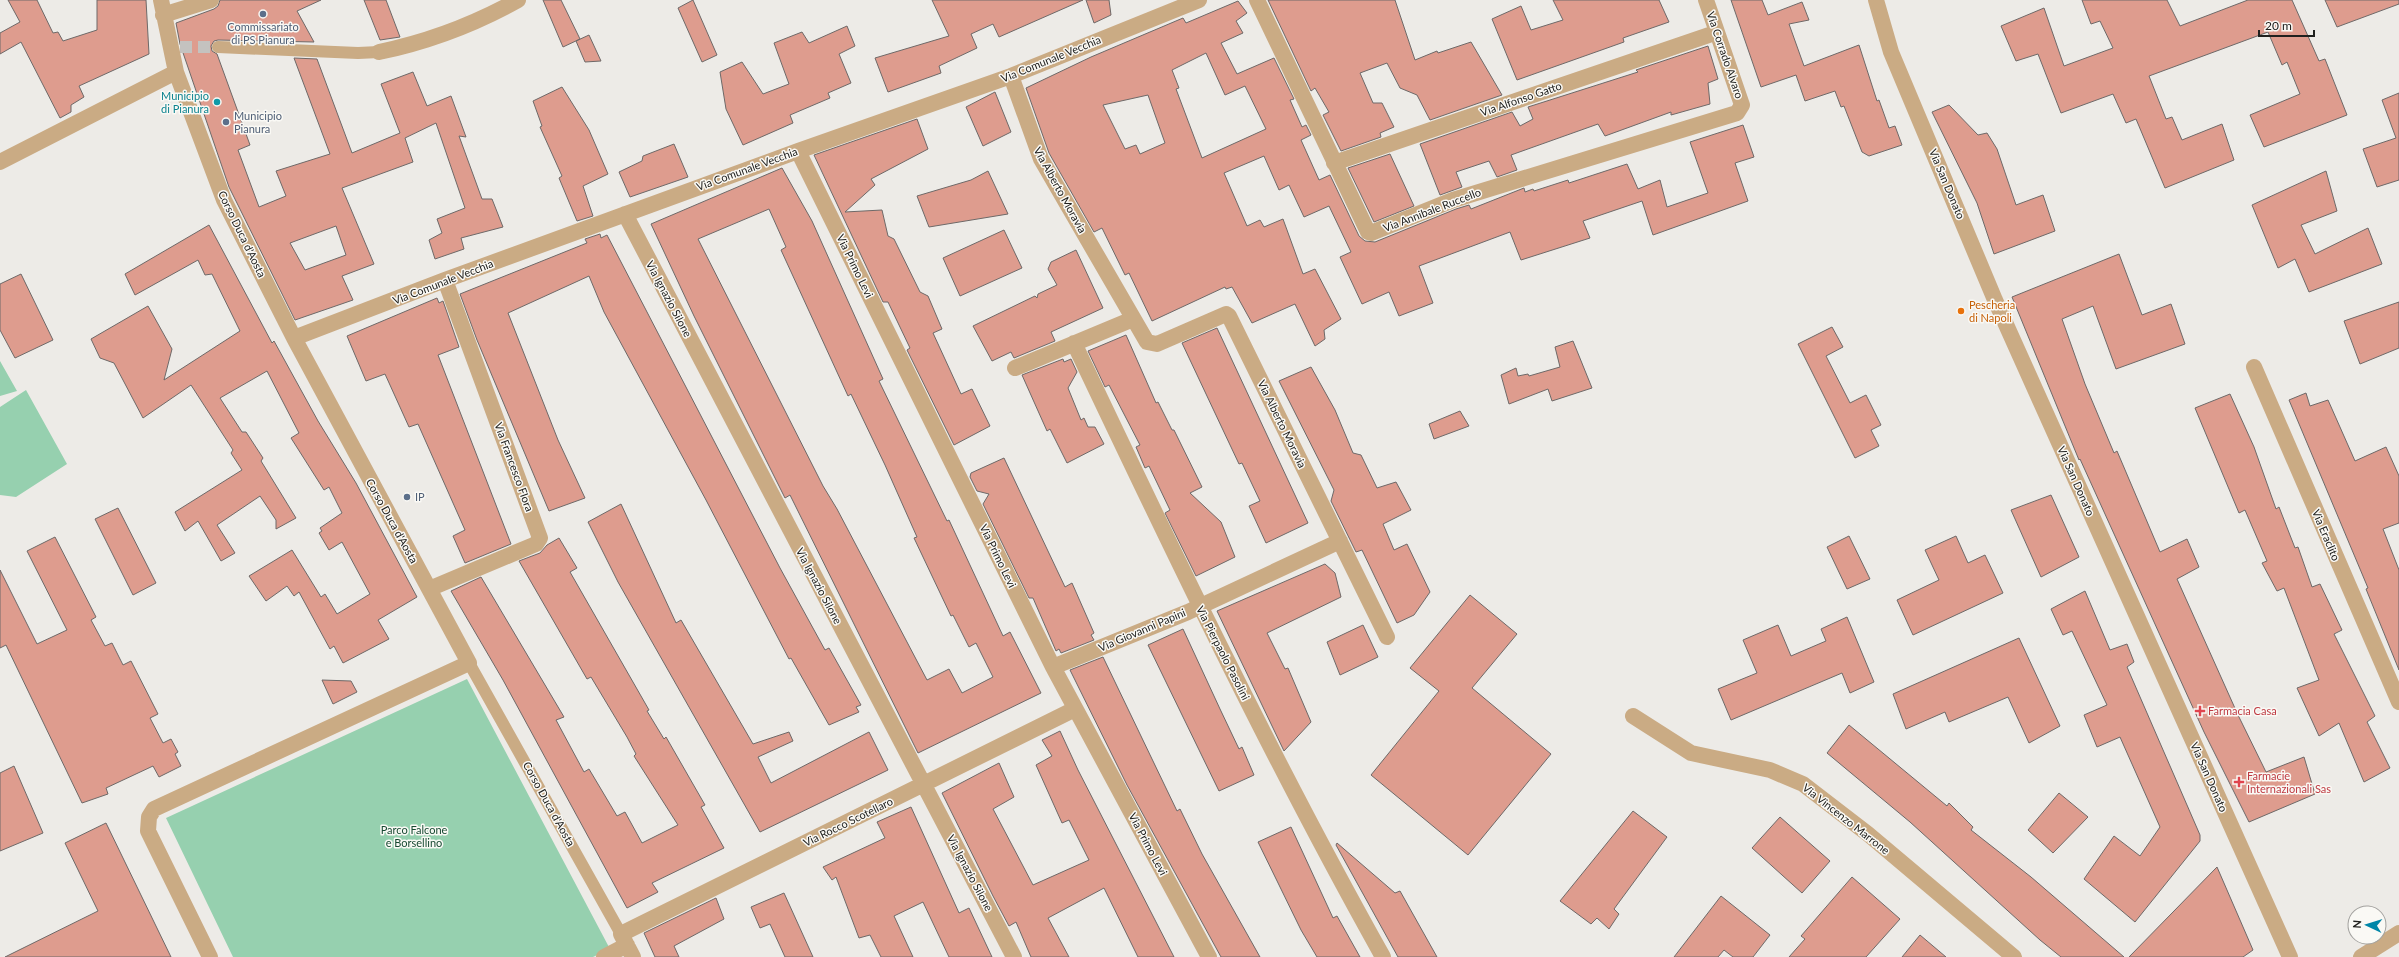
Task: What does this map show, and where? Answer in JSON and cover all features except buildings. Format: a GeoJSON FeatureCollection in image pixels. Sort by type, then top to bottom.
{"type":"FeatureCollection","features":[{"type":"Feature","properties":{"kind":"street"},"geometry":{"type":"LineString","coordinates":[[162,8],[211,0]]}},
{"type":"Feature","properties":{"kind":"street"},"geometry":{"type":"LineString","coordinates":[[218,47],[358,53],[379,52],[403,47],[450,31],[518,0]]}},
{"type":"Feature","properties":{"kind":"street","name":"Via Comunale Vecchia"},"geometry":{"type":"LineString","coordinates":[[294,338],[445,280],[625,214],[1011,76],[1199,0]]}},
{"type":"Feature","properties":{"kind":"street","name":"Via Annibale Ruccello"},"geometry":{"type":"LineString","coordinates":[[1257,0],[1368,232],[1372,233],[1453,200],[1737,113],[1741,110]]}},
{"type":"Feature","properties":{"kind":"street","name":"Via Corrado Alvaro"},"geometry":{"type":"LineString","coordinates":[[1706,0],[1742,105],[1741,110]]}},
{"type":"Feature","properties":{"kind":"street","name":"Via San Donato"},"geometry":{"type":"LineString","coordinates":[[1876,0],[1891,52],[1995,300],[2290,957]]}},
{"type":"Feature","properties":{"kind":"street","name":"Corso Duca d'Aosta"},"geometry":{"type":"LineString","coordinates":[[162,8],[173,45],[176,72],[224,200],[294,338],[469,663],[627,945]]}},
{"type":"Feature","properties":{"kind":"street","name":"Via Alfonso Gatto"},"geometry":{"type":"LineString","coordinates":[[1334,163],[1709,36]]}},
{"type":"Feature","properties":{"kind":"street"},"geometry":{"type":"LineString","coordinates":[[0,162],[176,72]]}},
{"type":"Feature","properties":{"kind":"street","name":"Via Alberto Moravia"},"geometry":{"type":"LineString","coordinates":[[1011,76],[1041,159],[1146,340],[1153,344],[1226,314],[1228,315],[1387,637]]}},
{"type":"Feature","properties":{"kind":"street","name":"Via Primo Levi"},"geometry":{"type":"LineString","coordinates":[[798,151],[1053,667],[1209,957]]}},
{"type":"Feature","properties":{"kind":"street","name":"Via Ignazio Silone"},"geometry":{"type":"LineString","coordinates":[[625,214],[1014,957]]}},
{"type":"Feature","properties":{"kind":"street","name":"Via Francesco Flora"},"geometry":{"type":"LineString","coordinates":[[430,589],[536,544],[540,538],[445,280]]}},
{"type":"Feature","properties":{"kind":"street"},"geometry":{"type":"LineString","coordinates":[[1015,368],[1134,318]]}},
{"type":"Feature","properties":{"kind":"street","name":"Via Pierpaolo Pasolini"},"geometry":{"type":"LineString","coordinates":[[1074,343],[1199,605],[1300,805],[1384,957]]}},
{"type":"Feature","properties":{"kind":"street","name":"Via Eraclito"},"geometry":{"type":"LineString","coordinates":[[2254,367],[2399,702]]}},
{"type":"Feature","properties":{"kind":"street","name":"Via Giovanni Papini"},"geometry":{"type":"LineString","coordinates":[[1053,667],[1188,612],[1199,605],[1340,541]]}},
{"type":"Feature","properties":{"kind":"street"},"geometry":{"type":"LineString","coordinates":[[210,957],[148,831],[149,817],[159,806],[469,663]]}},
{"type":"Feature","properties":{"kind":"street","name":"Via Rocco Scotellaro"},"geometry":{"type":"LineString","coordinates":[[604,957],[923,784],[1075,709]]}},
{"type":"Feature","properties":{"kind":"street","name":"Via Vincenzo Marrone"},"geometry":{"type":"LineString","coordinates":[[1633,716],[1691,753],[1770,770],[1803,784],[1868,834],[2014,957]]}},
{"type":"Feature","properties":{"kind":"street"},"geometry":{"type":"LineString","coordinates":[[2361,957],[2399,933]]}},
{"type":"Feature","properties":{"kind":"green space"},"geometry":{"type":"Polygon","coordinates":[[[0,361],[17,391],[0,396],[0,361]]]}},
{"type":"Feature","properties":{"kind":"green space"},"geometry":{"type":"Polygon","coordinates":[[[26,390],[67,464],[16,497],[0,495],[0,407],[26,390]]]}},
{"type":"Feature","properties":{"kind":"green space","name":"Parco Falcone e Borsellino"},"geometry":{"type":"Polygon","coordinates":[[[467,679],[610,949],[593,957],[233,957],[166,818],[467,679]]]}},
{"type":"Feature","properties":{"kind":"tunnel"},"geometry":{"type":"LineString","coordinates":[[180,47],[218,47]]}},
{"type":"Feature","properties":{"kind":"place","name":"Commissariato di PS Pianura"},"geometry":{"type":"Point","coordinates":[263,14]}},
{"type":"Feature","properties":{"kind":"place","name":"Municipio di Pianura"},"geometry":{"type":"Point","coordinates":[217,102]}},
{"type":"Feature","properties":{"kind":"place","name":"Municipio Pianura"},"geometry":{"type":"Point","coordinates":[226,122]}},
{"type":"Feature","properties":{"kind":"place","name":"Pescheria di Napoli"},"geometry":{"type":"Point","coordinates":[1961,311]}},
{"type":"Feature","properties":{"kind":"place","name":"IP"},"geometry":{"type":"Point","coordinates":[407,497]}},
{"type":"Feature","properties":{"kind":"place","name":"Farmacia Casa"},"geometry":{"type":"Point","coordinates":[2200,711]}},
{"type":"Feature","properties":{"kind":"place","name":"Farmacie Internazionali Sas"},"geometry":{"type":"Point","coordinates":[2239,782]}}]}
